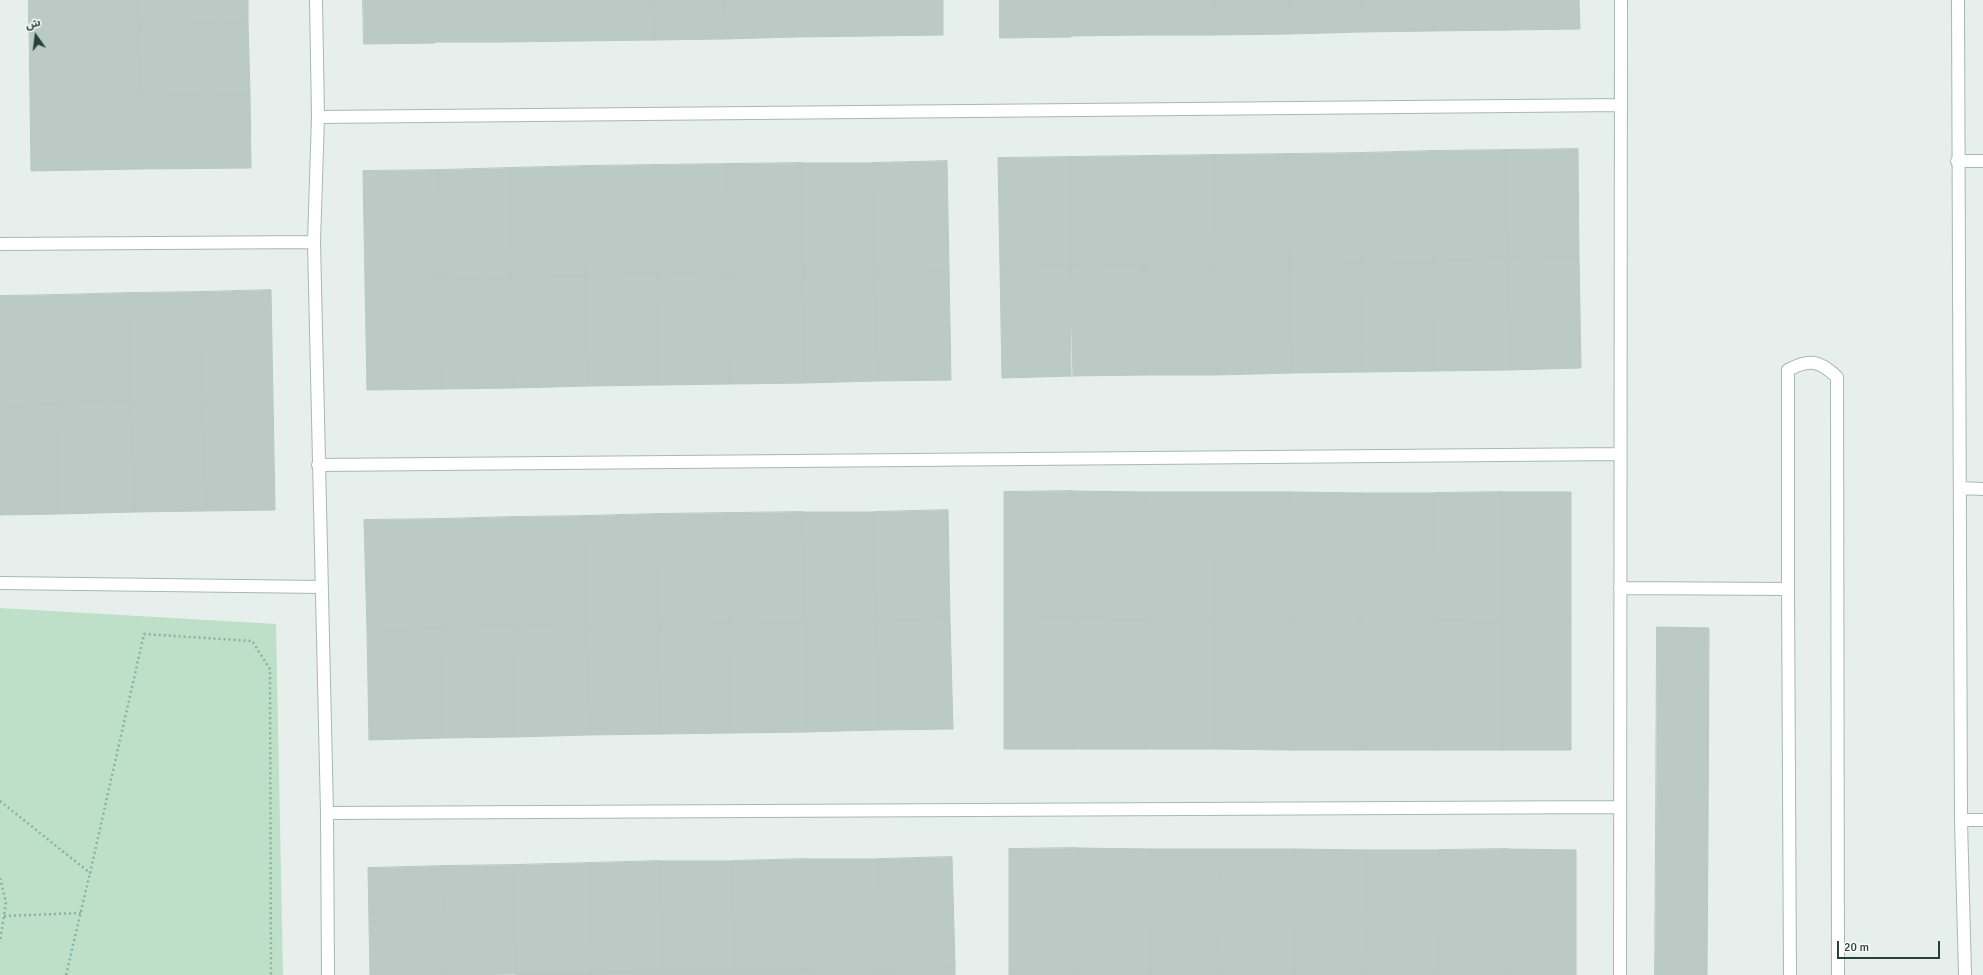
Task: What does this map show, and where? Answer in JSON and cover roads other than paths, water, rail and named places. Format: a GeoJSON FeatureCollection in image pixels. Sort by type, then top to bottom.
{"type":"FeatureCollection","features":[{"type":"Feature","properties":{"kind":"street"},"geometry":{"type":"LineString","coordinates":[[316,0],[318,116],[314,242],[327,812],[328,975]]}},
{"type":"Feature","properties":{"kind":"street"},"geometry":{"type":"LineString","coordinates":[[1620,975],[1621,0]]}},
{"type":"Feature","properties":{"kind":"street"},"geometry":{"type":"LineString","coordinates":[[1958,0],[1961,820],[1966,975]]}},
{"type":"Feature","properties":{"kind":"street"},"geometry":{"type":"LineString","coordinates":[[318,116],[1621,105]]}},
{"type":"Feature","properties":{"kind":"street"},"geometry":{"type":"LineString","coordinates":[[1958,161],[1983,161]]}},
{"type":"Feature","properties":{"kind":"street"},"geometry":{"type":"LineString","coordinates":[[0,244],[314,242]]}},
{"type":"Feature","properties":{"kind":"street"},"geometry":{"type":"LineString","coordinates":[[1790,975],[1788,370],[1801,363],[1824,365],[1837,377],[1838,975]]}},
{"type":"Feature","properties":{"kind":"street"},"geometry":{"type":"LineString","coordinates":[[318,465],[1620,454]]}},
{"type":"Feature","properties":{"kind":"street"},"geometry":{"type":"LineString","coordinates":[[1960,488],[1983,489]]}},
{"type":"Feature","properties":{"kind":"street"},"geometry":{"type":"LineString","coordinates":[[0,583],[321,587]]}},
{"type":"Feature","properties":{"kind":"street"},"geometry":{"type":"LineString","coordinates":[[1620,588],[1788,589]]}},
{"type":"Feature","properties":{"kind":"street"},"geometry":{"type":"LineString","coordinates":[[327,812],[1620,807]]}},
{"type":"Feature","properties":{"kind":"street"},"geometry":{"type":"LineString","coordinates":[[1961,820],[1983,820]]}}]}
